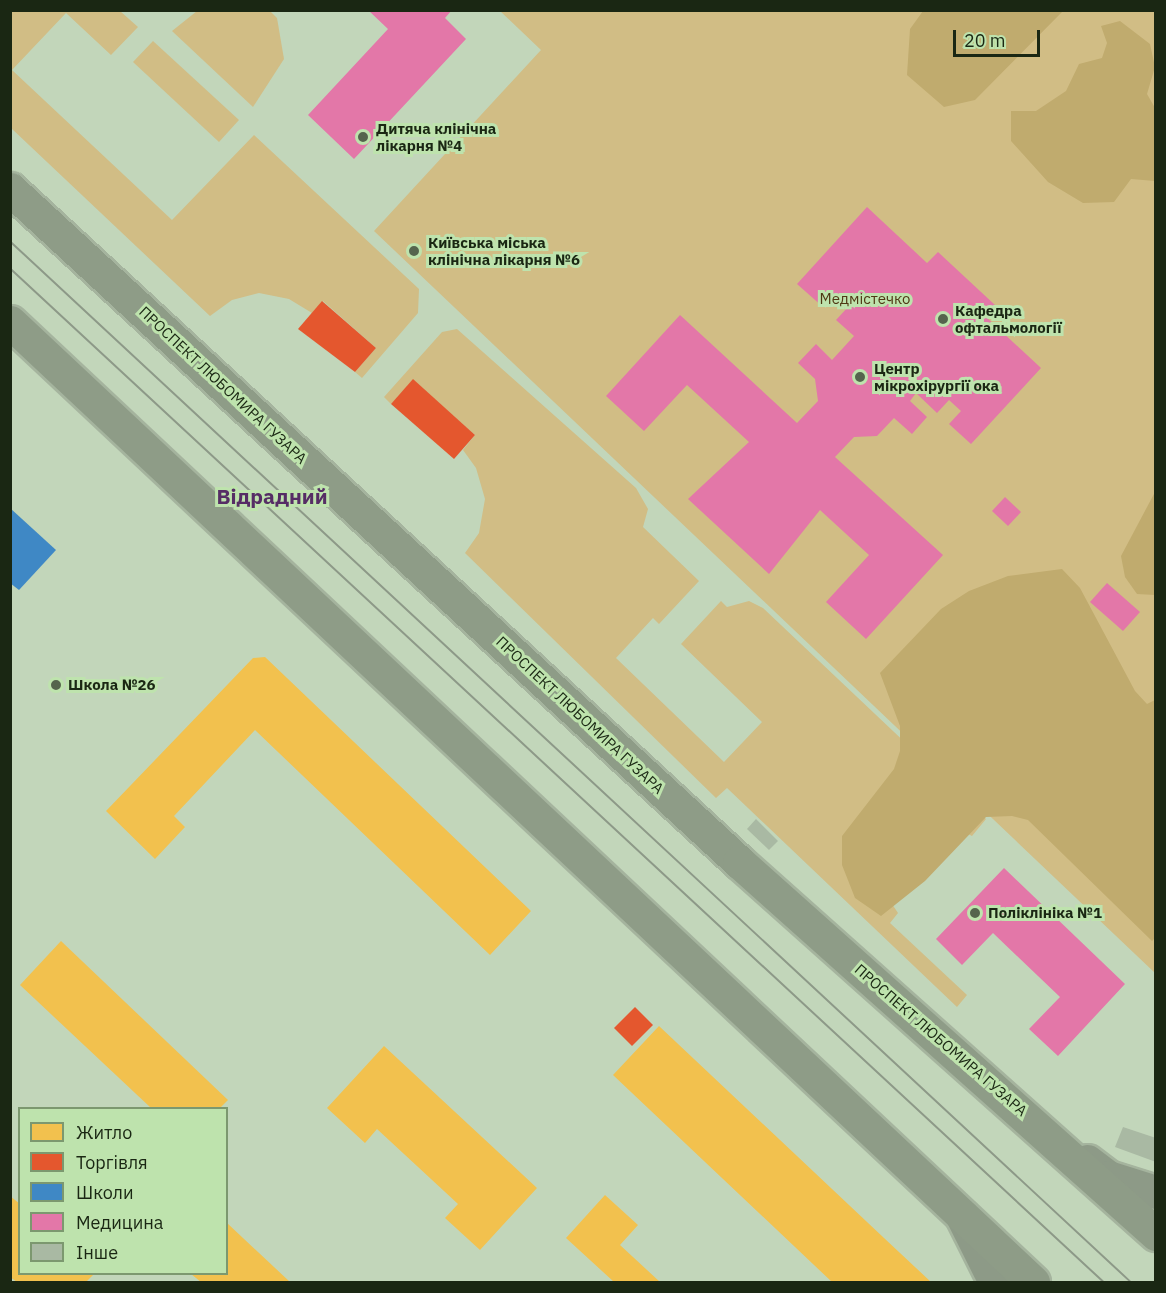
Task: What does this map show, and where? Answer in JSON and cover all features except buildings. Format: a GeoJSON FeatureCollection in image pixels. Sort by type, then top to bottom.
{"type":"FeatureCollection","features":[{"type":"Feature","properties":{"kind":"main road","name":"ПРОСПЕКТ ЛЮБОМИРА ГУЗАРА"},"geometry":{"type":"LineString","coordinates":[[10,189],[739,862],[1030,1119],[1155,1234]]}},
{"type":"Feature","properties":{"kind":"main road"},"geometry":{"type":"LineString","coordinates":[[10,322],[958,1209],[1033,1282]]}},
{"type":"Feature","properties":{"kind":"main road"},"geometry":{"type":"LineString","coordinates":[[1030,1119],[1108,1177],[1155,1192]]}},
{"type":"Feature","properties":{"kind":"main road"},"geometry":{"type":"LineString","coordinates":[[958,1209],[995,1282]]}},
{"type":"Feature","properties":{"kind":"green space"},"geometry":{"type":"Polygon","coordinates":[[[10,11],[120,11],[138,27],[111,55],[66,13],[12,70],[172,220],[254,135],[419,289],[418,313],[362,378],[355,372],[376,348],[323,301],[312,313],[289,299],[259,293],[232,300],[210,316],[11,128],[10,11]]]}},
{"type":"Feature","properties":{"kind":"green space"},"geometry":{"type":"Polygon","coordinates":[[[197,11],[270,11],[277,18],[284,59],[253,107],[172,31],[197,11]]]}},
{"type":"Feature","properties":{"kind":"green space","name":"Медмістечко"},"geometry":{"type":"Polygon","coordinates":[[[500,11],[1155,11],[1155,973],[374,231],[541,50],[500,11]]]}},
{"type":"Feature","properties":{"kind":"green space"},"geometry":{"type":"Polygon","coordinates":[[[153,41],[239,120],[219,142],[133,62],[153,41]]]}},
{"type":"Feature","properties":{"kind":"green space"},"geometry":{"type":"Polygon","coordinates":[[[457,329],[636,488],[648,509],[643,527],[699,581],[659,624],[653,618],[616,658],[724,762],[762,722],[681,644],[721,601],[727,607],[749,601],[763,608],[986,819],[972,836],[955,827],[892,904],[898,913],[890,923],[967,995],[957,1007],[727,788],[716,798],[465,553],[479,533],[485,499],[476,468],[463,450],[475,435],[413,380],[391,404],[384,397],[442,332],[457,329]]]}},
{"type":"Feature","properties":{"kind":"shaded area"},"geometry":{"type":"Polygon","coordinates":[[[923,11],[1063,11],[975,100],[944,107],[907,75],[910,29],[923,11]]]}},
{"type":"Feature","properties":{"kind":"shaded area"},"geometry":{"type":"Polygon","coordinates":[[[1120,21],[1150,44],[1155,67],[1147,94],[1155,108],[1155,181],[1131,179],[1114,202],[1083,203],[1048,182],[1011,141],[1011,111],[1036,111],[1066,91],[1079,64],[1102,58],[1107,43],[1101,26],[1120,21]]]}},
{"type":"Feature","properties":{"kind":"shaded area"},"geometry":{"type":"Polygon","coordinates":[[[1155,492],[1155,595],[1137,594],[1125,577],[1121,556],[1155,492]]]}},
{"type":"Feature","properties":{"kind":"shaded area"},"geometry":{"type":"Polygon","coordinates":[[[1062,569],[1080,588],[1135,691],[1147,704],[1155,700],[1155,938],[1152,941],[1028,820],[1012,816],[986,817],[925,881],[881,916],[855,898],[842,865],[842,836],[894,769],[900,751],[900,726],[880,673],[941,609],[969,591],[1008,576],[1062,569]]]}},
{"type":"Feature","properties":{"kind":"tram line"},"geometry":{"type":"LineString","coordinates":[[10,241],[1131,1282]]}},
{"type":"Feature","properties":{"kind":"tram line"},"geometry":{"type":"LineString","coordinates":[[10,268],[1104,1282]]}},
{"type":"Feature","properties":{"kind":"place","name":"Дитяча клінічна лікарня №4"},"geometry":{"type":"Point","coordinates":[363,137]}},
{"type":"Feature","properties":{"kind":"place","name":"Київська міська клінічна лікарня №6"},"geometry":{"type":"Point","coordinates":[414,251]}},
{"type":"Feature","properties":{"kind":"place","name":"Кафедра офтальмології"},"geometry":{"type":"Point","coordinates":[943,319]}},
{"type":"Feature","properties":{"kind":"place","name":"Центр мікрохірургії ока"},"geometry":{"type":"Point","coordinates":[860,377]}},
{"type":"Feature","properties":{"kind":"place","name":"Школа №26"},"geometry":{"type":"Point","coordinates":[56,685]}},
{"type":"Feature","properties":{"kind":"place","name":"Поліклініка №1"},"geometry":{"type":"Point","coordinates":[975,913]}},
{"type":"Feature","properties":{"kind":"district","name":"Відрадний"},"geometry":{"type":"Point","coordinates":[272,496]}}]}
